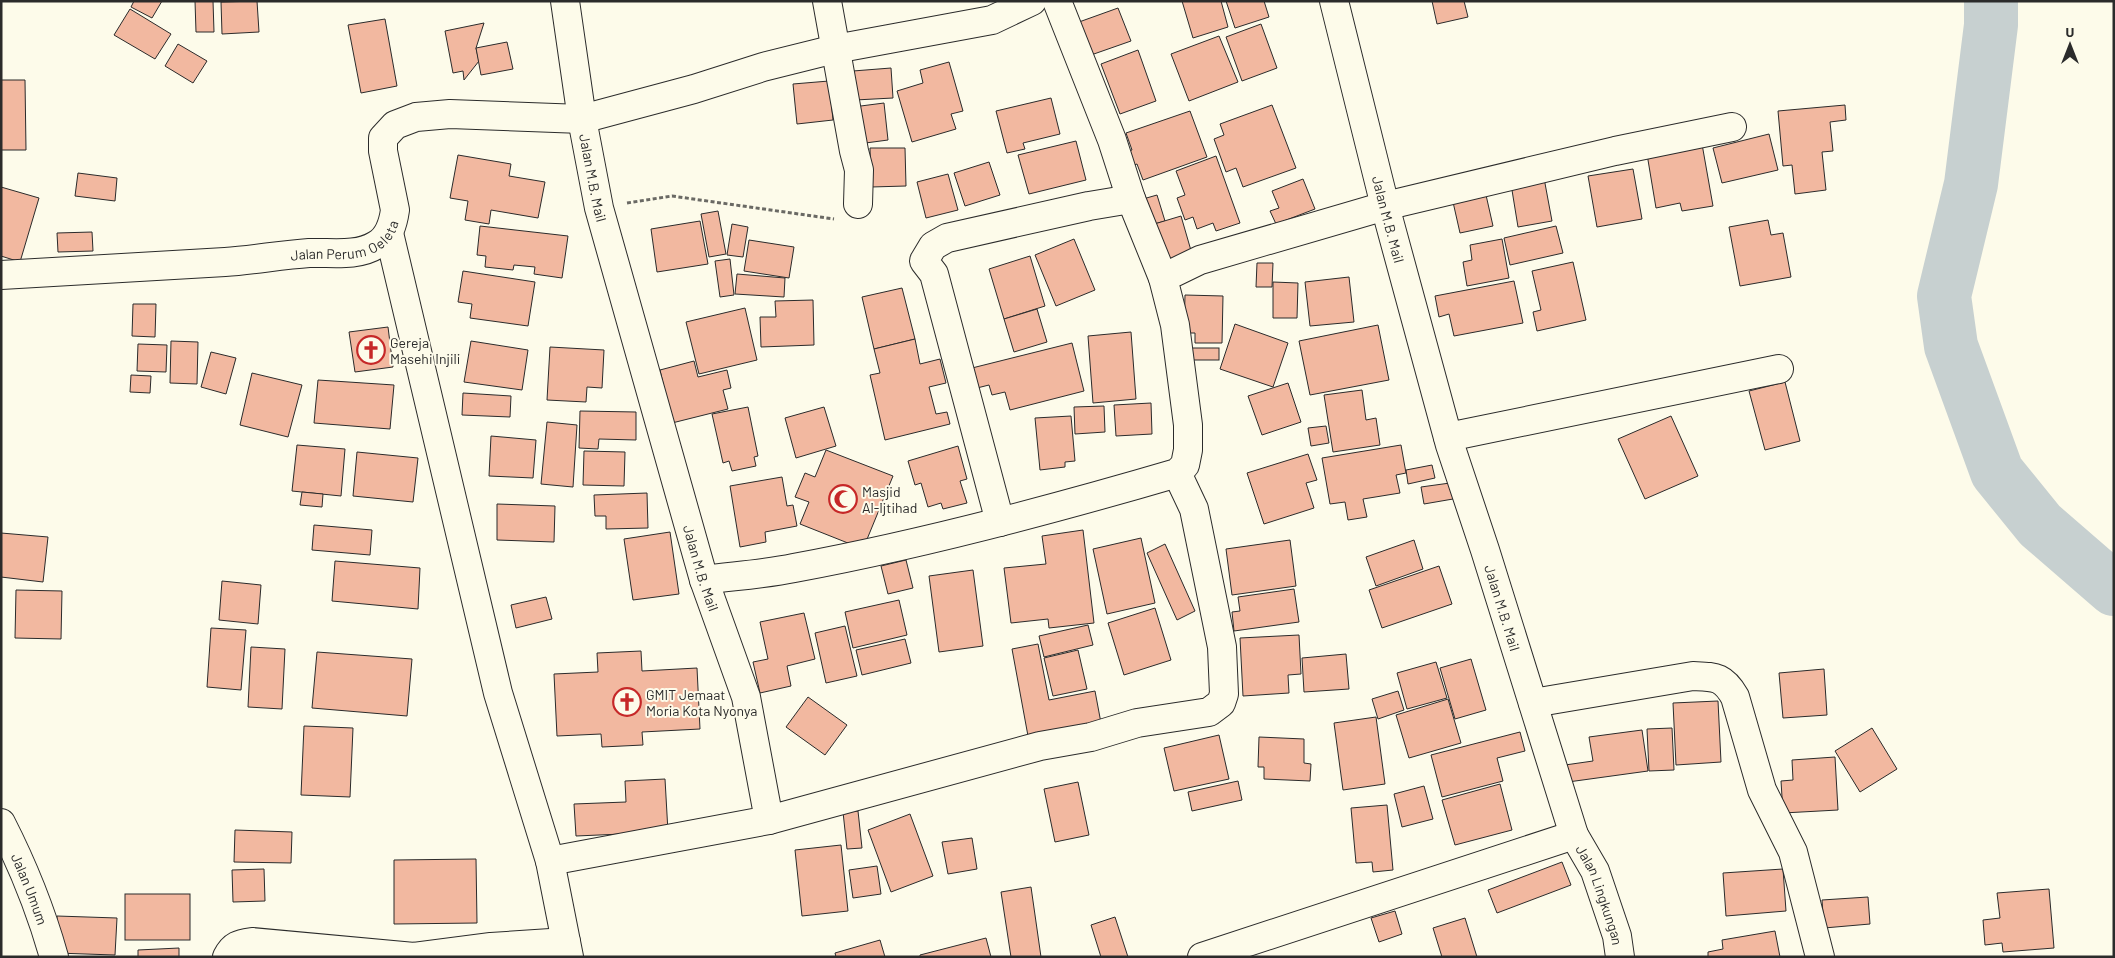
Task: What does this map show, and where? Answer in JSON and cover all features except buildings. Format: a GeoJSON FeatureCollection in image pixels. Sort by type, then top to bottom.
{"type":"FeatureCollection","features":[{"type":"Feature","properties":{"kind":"street","name":"Jalan M.B. Mail"},"geometry":{"type":"LineString","coordinates":[[566,1],[582,119],[599,208],[704,580],[746,697],[769,820]]}},
{"type":"Feature","properties":{"kind":"street"},"geometry":{"type":"LineString","coordinates":[[827,1],[859,170],[858,204]]}},
{"type":"Feature","properties":{"kind":"street","name":"Jalan Perum Oeleta"},"geometry":{"type":"LineString","coordinates":[[1,276],[202,263],[308,253],[343,253],[377,245],[389,232],[395,210],[383,151],[384,138],[395,125],[416,117],[450,114],[582,119],[694,89],[763,67],[835,49],[992,20],[1032,1]]}},
{"type":"Feature","properties":{"kind":"street"},"geometry":{"type":"LineString","coordinates":[[704,580],[793,568],[954,534],[1079,502],[1177,473],[1185,465],[1188,450],[1188,425],[1175,325],[1163,278],[1131,199],[1112,140],[1057,1]]}},
{"type":"Feature","properties":{"kind":"street","name":"Jalan M.B. Mail"},"geometry":{"type":"LineString","coordinates":[[1334,1],[1385,206],[1448,437],[1574,835]]}},
{"type":"Feature","properties":{"kind":"street"},"geometry":{"type":"LineString","coordinates":[[1163,278],[1200,260],[1385,206],[1615,151],[1732,127]]}},
{"type":"Feature","properties":{"kind":"street"},"geometry":{"type":"LineString","coordinates":[[1000,522],[934,274],[924,260],[933,246],[947,238],[1089,206],[1131,199]]}},
{"type":"Feature","properties":{"kind":"street"},"geometry":{"type":"LineString","coordinates":[[227,957],[231,949],[237,944],[252,942],[414,957],[491,947],[567,950],[550,861],[498,693],[389,232]]}},
{"type":"Feature","properties":{"kind":"street"},"geometry":{"type":"LineString","coordinates":[[1448,437],[1779,369]]}},
{"type":"Feature","properties":{"kind":"street"},"geometry":{"type":"LineString","coordinates":[[550,861],[769,820],[1040,746],[1090,737],[1137,724],[1209,712],[1216,708],[1221,703],[1224,694],[1222,647],[1194,509],[1177,473]]}},
{"type":"Feature","properties":{"kind":"street"},"geometry":{"type":"LineString","coordinates":[[1533,703],[1693,676],[1719,678],[1728,685],[1735,697],[1762,790],[1793,852],[1820,957]]}},
{"type":"Feature","properties":{"kind":"street","name":"Jalan Umum"},"geometry":{"type":"LineString","coordinates":[[1,823],[18,856],[41,916],[54,957]]}},
{"type":"Feature","properties":{"kind":"street"},"geometry":{"type":"LineString","coordinates":[[1202,957],[1574,835]]}},
{"type":"Feature","properties":{"kind":"street","name":"Jalan Lingkungan"},"geometry":{"type":"LineString","coordinates":[[1574,835],[1595,870],[1617,936],[1620,957]]}},
{"type":"Feature","properties":{"kind":"path"},"geometry":{"type":"LineString","coordinates":[[599,208],[672,196],[832,219],[843,218],[852,213],[858,204]]}},
{"type":"Feature","properties":{"kind":"waterway"},"geometry":{"type":"LineString","coordinates":[[1991,1],[1991,25],[1971,184],[1944,296],[1951,346],[1997,472],[2040,525],[2114,589]]}},
{"type":"Feature","properties":{"kind":"place","name":"Gereja Masehi Injili"},"geometry":{"type":"Point","coordinates":[371,350]}},
{"type":"Feature","properties":{"kind":"place","name":"Masjid Al-Ijtihad"},"geometry":{"type":"Point","coordinates":[843,499]}},
{"type":"Feature","properties":{"kind":"place","name":"GMIT Jemaat Moria Kota Nyonya"},"geometry":{"type":"Point","coordinates":[627,702]}}]}
